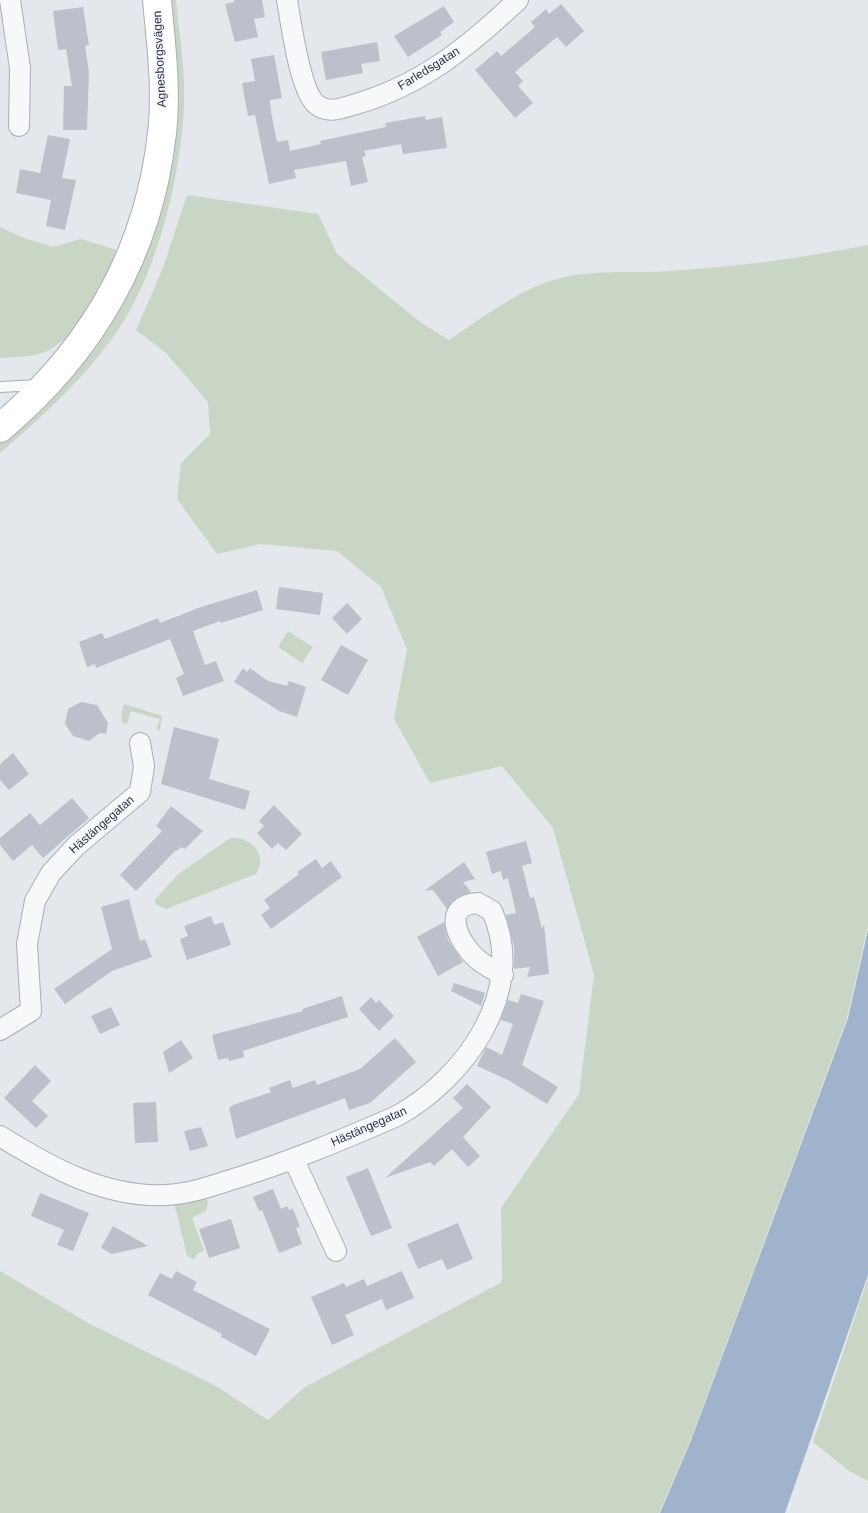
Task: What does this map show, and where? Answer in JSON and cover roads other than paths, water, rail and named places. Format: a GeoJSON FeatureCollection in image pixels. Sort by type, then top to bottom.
{"type":"FeatureCollection","features":[{"type":"Feature","properties":{"kind":"street"},"geometry":{"type":"LineString","coordinates":[[10,0],[20,68],[19,126]]}},
{"type":"Feature","properties":{"kind":"street","name":"Agnesborgsvägen"},"geometry":{"type":"LineString","coordinates":[[0,428],[49,383],[86,337],[113,293],[136,246],[150,200],[162,131],[164,85],[156,0]]}},
{"type":"Feature","properties":{"kind":"street","name":"Farledsgatan"},"geometry":{"type":"LineString","coordinates":[[286,0],[306,92],[317,105],[330,111],[378,98],[406,86],[471,42],[518,0]]}},
{"type":"Feature","properties":{"kind":"street","name":"Hästängegatan"},"geometry":{"type":"LineString","coordinates":[[0,1030],[31,1011],[32,1004],[28,974],[28,936],[36,901],[42,887],[51,873],[76,846],[140,792],[144,766],[140,743]]}},
{"type":"Feature","properties":{"kind":"street","name":"Hästängegatan"},"geometry":{"type":"LineString","coordinates":[[0,1136],[56,1169],[84,1181],[144,1194],[167,1195],[213,1186],[294,1160],[414,1107],[431,1094],[460,1065],[476,1043],[492,1012],[503,975]]}},
{"type":"Feature","properties":{"kind":"street"},"geometry":{"type":"LineString","coordinates":[[294,1160],[336,1251]]}},
{"type":"Feature","properties":{"kind":"lane"},"geometry":{"type":"LineString","coordinates":[[0,387],[49,383]]}},
{"type":"Feature","properties":{"kind":"water"},"geometry":{"type":"Polygon","coordinates":[[[868,930],[868,1275],[785,1513],[660,1513],[690,1443],[848,1018],[868,930]]]}}]}
